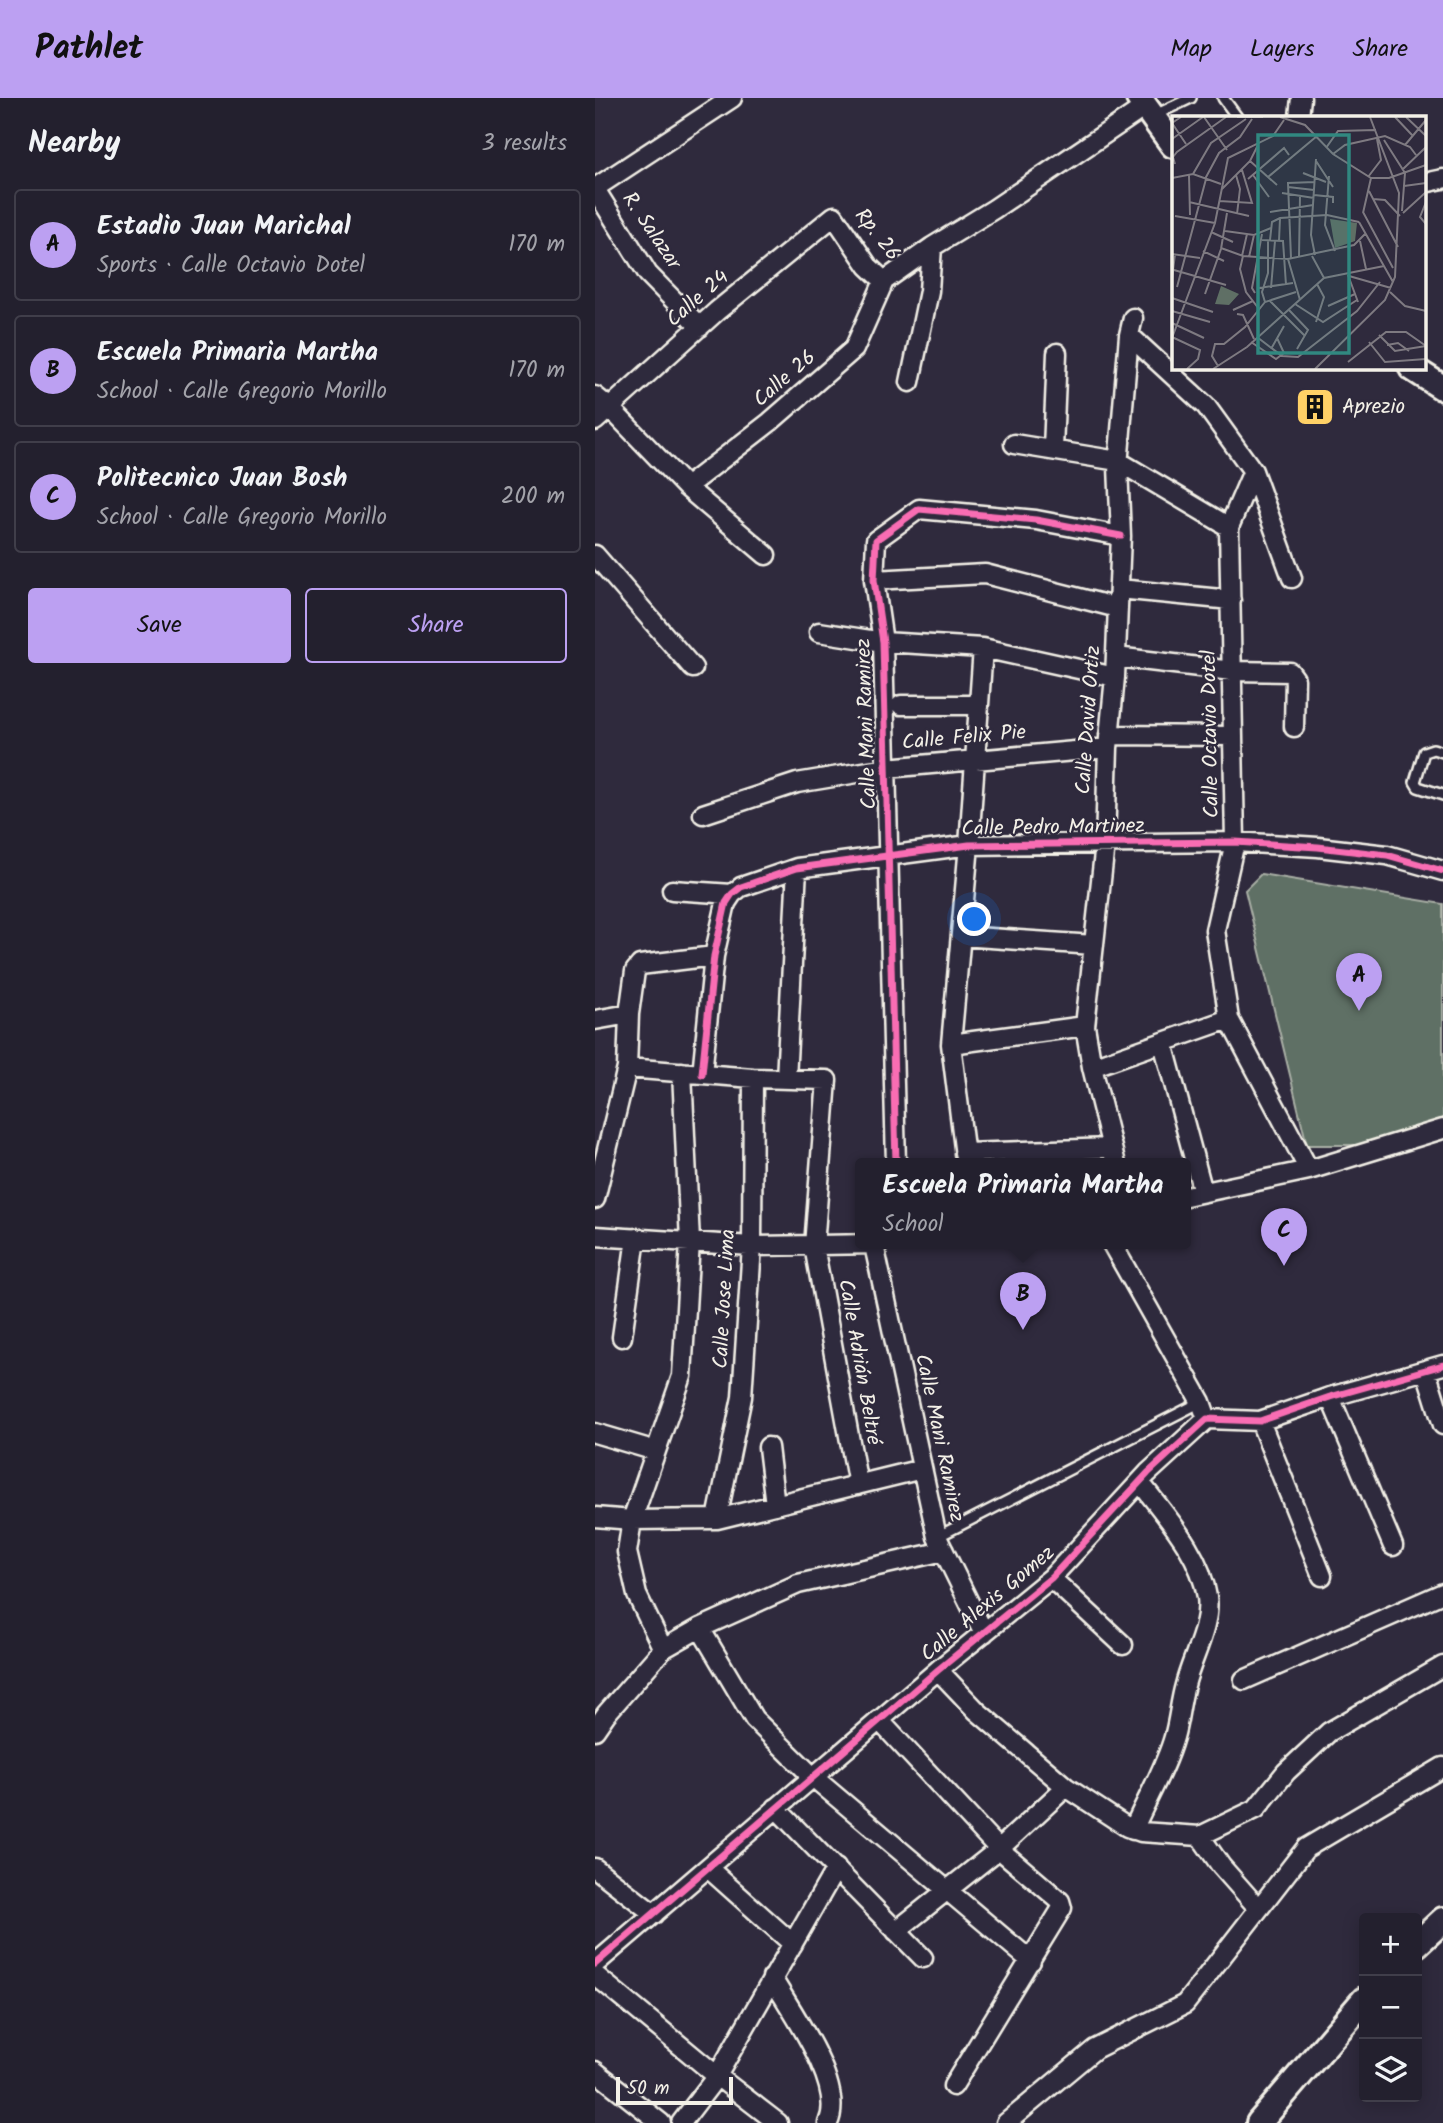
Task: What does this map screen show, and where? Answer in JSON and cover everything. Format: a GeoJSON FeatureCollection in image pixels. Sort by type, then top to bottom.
{"type":"FeatureCollection","features":[{"type":"Feature","properties":{"kind":"street"},"geometry":{"type":"LineString","coordinates":[[595,188],[732,98]]}},
{"type":"Feature","properties":{"kind":"street"},"geometry":{"type":"LineString","coordinates":[[1299,116],[1301,98]]}},
{"type":"Feature","properties":{"kind":"street"},"geometry":{"type":"LineString","coordinates":[[884,281],[1146,107],[1172,142]]}},
{"type":"Feature","properties":{"kind":"street"},"geometry":{"type":"LineString","coordinates":[[1425,183],[1443,179]]}},
{"type":"Feature","properties":{"kind":"street","name":"R. Salazar"},"geometry":{"type":"LineString","coordinates":[[595,188],[648,274],[700,327]]}},
{"type":"Feature","properties":{"kind":"street","name":"Calle 24"},"geometry":{"type":"LineString","coordinates":[[595,421],[700,327],[834,216]]}},
{"type":"Feature","properties":{"kind":"street","name":"Rp. 26"},"geometry":{"type":"LineString","coordinates":[[834,216],[868,266],[884,281]]}},
{"type":"Feature","properties":{"kind":"street"},"geometry":{"type":"LineString","coordinates":[[910,382],[929,291],[932,247]]}},
{"type":"Feature","properties":{"kind":"street","name":"Calle 26"},"geometry":{"type":"LineString","coordinates":[[685,486],[771,422],[854,349],[884,281]]}},
{"type":"Feature","properties":{"kind":"street","name":"Calle David Ortiz"},"geometry":{"type":"LineString","coordinates":[[1114,1156],[1085,1026],[1105,844],[1121,536],[1118,461],[1131,327],[1206,406],[1253,471]]}},
{"type":"Feature","properties":{"kind":"street"},"geometry":{"type":"LineString","coordinates":[[1053,449],[1057,353]]}},
{"type":"Feature","properties":{"kind":"street"},"geometry":{"type":"LineString","coordinates":[[1414,369],[1443,388]]}},
{"type":"Feature","properties":{"kind":"street"},"geometry":{"type":"LineString","coordinates":[[595,396],[610,408],[685,486],[766,555]]}},
{"type":"Feature","properties":{"kind":"street"},"geometry":{"type":"LineString","coordinates":[[1014,444],[1118,461],[1229,527],[1253,471]]}},
{"type":"Feature","properties":{"kind":"street"},"geometry":{"type":"LineString","coordinates":[[1253,471],[1292,578]]}},
{"type":"Feature","properties":{"kind":"street","name":"Calle Mani Ramirez"},"geometry":{"type":"LineString","coordinates":[[896,1158],[890,856],[883,642],[874,580],[876,540],[919,509],[1036,520],[1121,536]]}},
{"type":"Feature","properties":{"kind":"street","name":"Calle Octavio Dotel"},"geometry":{"type":"LineString","coordinates":[[1229,527],[1235,842],[1215,930],[1229,1019],[1309,1170]]}},
{"type":"Feature","properties":{"kind":"street"},"geometry":{"type":"LineString","coordinates":[[595,555],[693,668]]}},
{"type":"Feature","properties":{"kind":"street"},"geometry":{"type":"LineString","coordinates":[[874,580],[985,574],[1118,608]]}},
{"type":"Feature","properties":{"kind":"street"},"geometry":{"type":"LineString","coordinates":[[1119,589],[1231,600]]}},
{"type":"Feature","properties":{"kind":"street"},"geometry":{"type":"LineString","coordinates":[[819,632],[883,642],[983,648],[1115,677]]}},
{"type":"Feature","properties":{"kind":"street"},"geometry":{"type":"LineString","coordinates":[[983,648],[969,845],[950,1044],[965,1158],[1114,1156]]}},
{"type":"Feature","properties":{"kind":"street"},"geometry":{"type":"LineString","coordinates":[[1116,657],[1232,671],[1290,672],[1295,679],[1294,727]]}},
{"type":"Feature","properties":{"kind":"street"},"geometry":{"type":"LineString","coordinates":[[901,705],[979,705]]}},
{"type":"Feature","properties":{"kind":"street","name":"Calle Felix Pie"},"geometry":{"type":"LineString","coordinates":[[703,814],[797,783],[887,768],[1109,741],[1233,736]]}},
{"type":"Feature","properties":{"kind":"street","name":"Calle Pedro Martinez"},"geometry":{"type":"LineString","coordinates":[[732,894],[741,887],[797,868],[969,845],[1235,842],[1318,846],[1387,855],[1443,870]]}},
{"type":"Feature","properties":{"kind":"street"},"geometry":{"type":"LineString","coordinates":[[627,1068],[786,1079],[797,868]]}},
{"type":"Feature","properties":{"kind":"street"},"geometry":{"type":"LineString","coordinates":[[672,890],[732,894],[726,903],[714,956],[702,1074]]}},
{"type":"Feature","properties":{"kind":"street"},"geometry":{"type":"LineString","coordinates":[[961,936],[1094,945]]}},
{"type":"Feature","properties":{"kind":"street"},"geometry":{"type":"LineString","coordinates":[[595,1199],[627,1068],[629,1014],[635,971],[640,965],[714,956]]}},
{"type":"Feature","properties":{"kind":"street"},"geometry":{"type":"LineString","coordinates":[[595,1020],[629,1014]]}},
{"type":"Feature","properties":{"kind":"street"},"geometry":{"type":"LineString","coordinates":[[1092,1067],[1229,1019]]}},
{"type":"Feature","properties":{"kind":"street"},"geometry":{"type":"LineString","coordinates":[[950,1044],[1085,1026]]}},
{"type":"Feature","properties":{"kind":"street"},"geometry":{"type":"LineString","coordinates":[[1163,1042],[1187,1158]]}},
{"type":"Feature","properties":{"kind":"street"},"geometry":{"type":"LineString","coordinates":[[663,1649],[637,1595],[627,1552],[632,1520],[682,1376],[689,1242],[682,1072]]}},
{"type":"Feature","properties":{"kind":"street","name":"Calle Jose Lima"},"geometry":{"type":"LineString","coordinates":[[717,1519],[742,1396],[752,1246],[753,1078]]}},
{"type":"Feature","properties":{"kind":"street","name":"Calle Adrián Beltré"},"geometry":{"type":"LineString","coordinates":[[786,1079],[827,1080],[814,1246],[858,1485]]}},
{"type":"Feature","properties":{"kind":"street"},"geometry":{"type":"LineString","coordinates":[[1194,1194],[1309,1170],[1443,1129]]}},
{"type":"Feature","properties":{"kind":"street"},"geometry":{"type":"LineString","coordinates":[[595,1236],[752,1246],[855,1245]]}},
{"type":"Feature","properties":{"kind":"street"},"geometry":{"type":"LineString","coordinates":[[622,1337],[636,1238]]}},
{"type":"Feature","properties":{"kind":"street","name":"Calle Mani Ramirez"},"geometry":{"type":"LineString","coordinates":[[878,1249],[922,1469],[940,1544],[984,1633]]}},
{"type":"Feature","properties":{"kind":"street"},"geometry":{"type":"LineString","coordinates":[[1115,1249],[1201,1402],[1207,1419],[1260,1421],[1330,1396],[1443,1365]]}},
{"type":"Feature","properties":{"kind":"street"},"geometry":{"type":"LineString","coordinates":[[1426,1371],[1441,1414]]}},
{"type":"Feature","properties":{"kind":"street"},"geometry":{"type":"LineString","coordinates":[[1330,1396],[1393,1546]]}},
{"type":"Feature","properties":{"kind":"street","name":"Calle Alexis Gomez"},"geometry":{"type":"LineString","coordinates":[[595,1964],[938,1670],[1051,1578],[1139,1482],[1207,1419]]}},
{"type":"Feature","properties":{"kind":"street"},"geometry":{"type":"LineString","coordinates":[[1260,1421],[1322,1576]]}},
{"type":"Feature","properties":{"kind":"street"},"geometry":{"type":"LineString","coordinates":[[595,1433],[656,1451]]}},
{"type":"Feature","properties":{"kind":"street"},"geometry":{"type":"LineString","coordinates":[[768,1447],[775,1505]]}},
{"type":"Feature","properties":{"kind":"street"},"geometry":{"type":"LineString","coordinates":[[595,1517],[632,1520],[717,1519],[922,1469]]}},
{"type":"Feature","properties":{"kind":"street"},"geometry":{"type":"LineString","coordinates":[[1133,1830],[1174,1738],[1185,1684],[1198,1650],[1207,1598],[1185,1542],[1139,1482]]}},
{"type":"Feature","properties":{"kind":"street"},"geometry":{"type":"LineString","coordinates":[[595,1730],[600,1707],[663,1649],[700,1628],[798,1584],[940,1544]]}},
{"type":"Feature","properties":{"kind":"street"},"geometry":{"type":"LineString","coordinates":[[1051,1578],[1123,1645]]}},
{"type":"Feature","properties":{"kind":"street"},"geometry":{"type":"LineString","coordinates":[[1244,1680],[1443,1593]]}},
{"type":"Feature","properties":{"kind":"street"},"geometry":{"type":"LineString","coordinates":[[700,1628],[754,1719],[813,1777],[1031,1961]]}},
{"type":"Feature","properties":{"kind":"street"},"geometry":{"type":"LineString","coordinates":[[938,1670],[977,1711],[1066,1787],[1133,1830],[1199,1836],[1256,1809],[1286,1772],[1329,1732],[1443,1666]]}},
{"type":"Feature","properties":{"kind":"street"},"geometry":{"type":"LineString","coordinates":[[879,1720],[999,1849],[1060,1901],[1062,1908],[954,2086]]}},
{"type":"Feature","properties":{"kind":"street"},"geometry":{"type":"LineString","coordinates":[[1006,2123],[1095,2049],[1185,2004],[1306,1848],[1443,1767]]}},
{"type":"Feature","properties":{"kind":"street"},"geometry":{"type":"LineString","coordinates":[[897,1931],[999,1849],[1066,1787]]}},
{"type":"Feature","properties":{"kind":"street"},"geometry":{"type":"LineString","coordinates":[[776,1808],[923,1958]]}},
{"type":"Feature","properties":{"kind":"street"},"geometry":{"type":"LineString","coordinates":[[1199,1836],[1258,1908]]}},
{"type":"Feature","properties":{"kind":"street"},"geometry":{"type":"LineString","coordinates":[[595,1868],[655,1914]]}},
{"type":"Feature","properties":{"kind":"street"},"geometry":{"type":"LineString","coordinates":[[708,1868],[793,1944]]}},
{"type":"Feature","properties":{"kind":"street"},"geometry":{"type":"LineString","coordinates":[[681,2123],[717,2076],[836,1868]]}},
{"type":"Feature","properties":{"kind":"street"},"geometry":{"type":"LineString","coordinates":[[1422,1939],[1443,1920]]}},
{"type":"Feature","properties":{"kind":"street"},"geometry":{"type":"LineString","coordinates":[[595,1975],[778,2123]]}},
{"type":"Feature","properties":{"kind":"street"},"geometry":{"type":"LineString","coordinates":[[772,1978],[826,2072],[831,2096],[831,2117],[828,2123]]}},
{"type":"Feature","properties":{"kind":"street"},"geometry":{"type":"LineString","coordinates":[[1259,2123],[1359,2006]]}},
{"type":"Feature","properties":{"kind":"street"},"geometry":{"type":"LineString","coordinates":[[595,2071],[661,2123]]}},
{"type":"Feature","properties":{"kind":"lane"},"geometry":{"type":"LineString","coordinates":[[1146,107],[1191,98]]}},
{"type":"Feature","properties":{"kind":"lane"},"geometry":{"type":"LineString","coordinates":[[1223,98],[1236,116]]}},
{"type":"Feature","properties":{"kind":"lane"},"geometry":{"type":"LineString","coordinates":[[1443,752],[1433,749],[1424,752],[1415,782],[1418,787],[1443,795]]}},
{"type":"Feature","properties":{"kind":"lane"},"geometry":{"type":"LineString","coordinates":[[940,1544],[1201,1402]]}},
{"type":"Feature","properties":{"kind":"green space"},"geometry":{"type":"Polygon","coordinates":[[[1261,874],[1443,904],[1443,1119],[1433,1126],[1362,1145],[1307,1145],[1245,890],[1261,874]]]}},
{"type":"Feature","properties":{"kind":"cycle path"},"geometry":{"type":"LineString","coordinates":[[896,1158],[883,642],[874,580],[876,540],[919,509],[1036,520],[1121,536]]}},
{"type":"Feature","properties":{"kind":"cycle path"},"geometry":{"type":"LineString","coordinates":[[702,1074],[714,956],[726,903],[741,887],[797,868],[969,845],[1235,842],[1387,855],[1443,871]]}},
{"type":"Feature","properties":{"kind":"cycle path"},"geometry":{"type":"LineString","coordinates":[[595,1964],[938,1670],[1051,1578],[1148,1473],[1207,1419],[1260,1421],[1330,1397],[1443,1365]]}},
{"type":"Feature","properties":{"kind":"place","name":"Aprezio"},"geometry":{"type":"Point","coordinates":[1315,407]}},
{"type":"Feature","properties":{"kind":"place","name":"Estadio Juan Marichal"},"geometry":{"type":"Point","coordinates":[1359,1011]}},
{"type":"Feature","properties":{"kind":"place","name":"Politecnico Juan Bosh"},"geometry":{"type":"Point","coordinates":[1284,1266]}},
{"type":"Feature","properties":{"kind":"place","name":"Escuela Primaria Martha"},"geometry":{"type":"Point","coordinates":[1023,1330]}}]}
